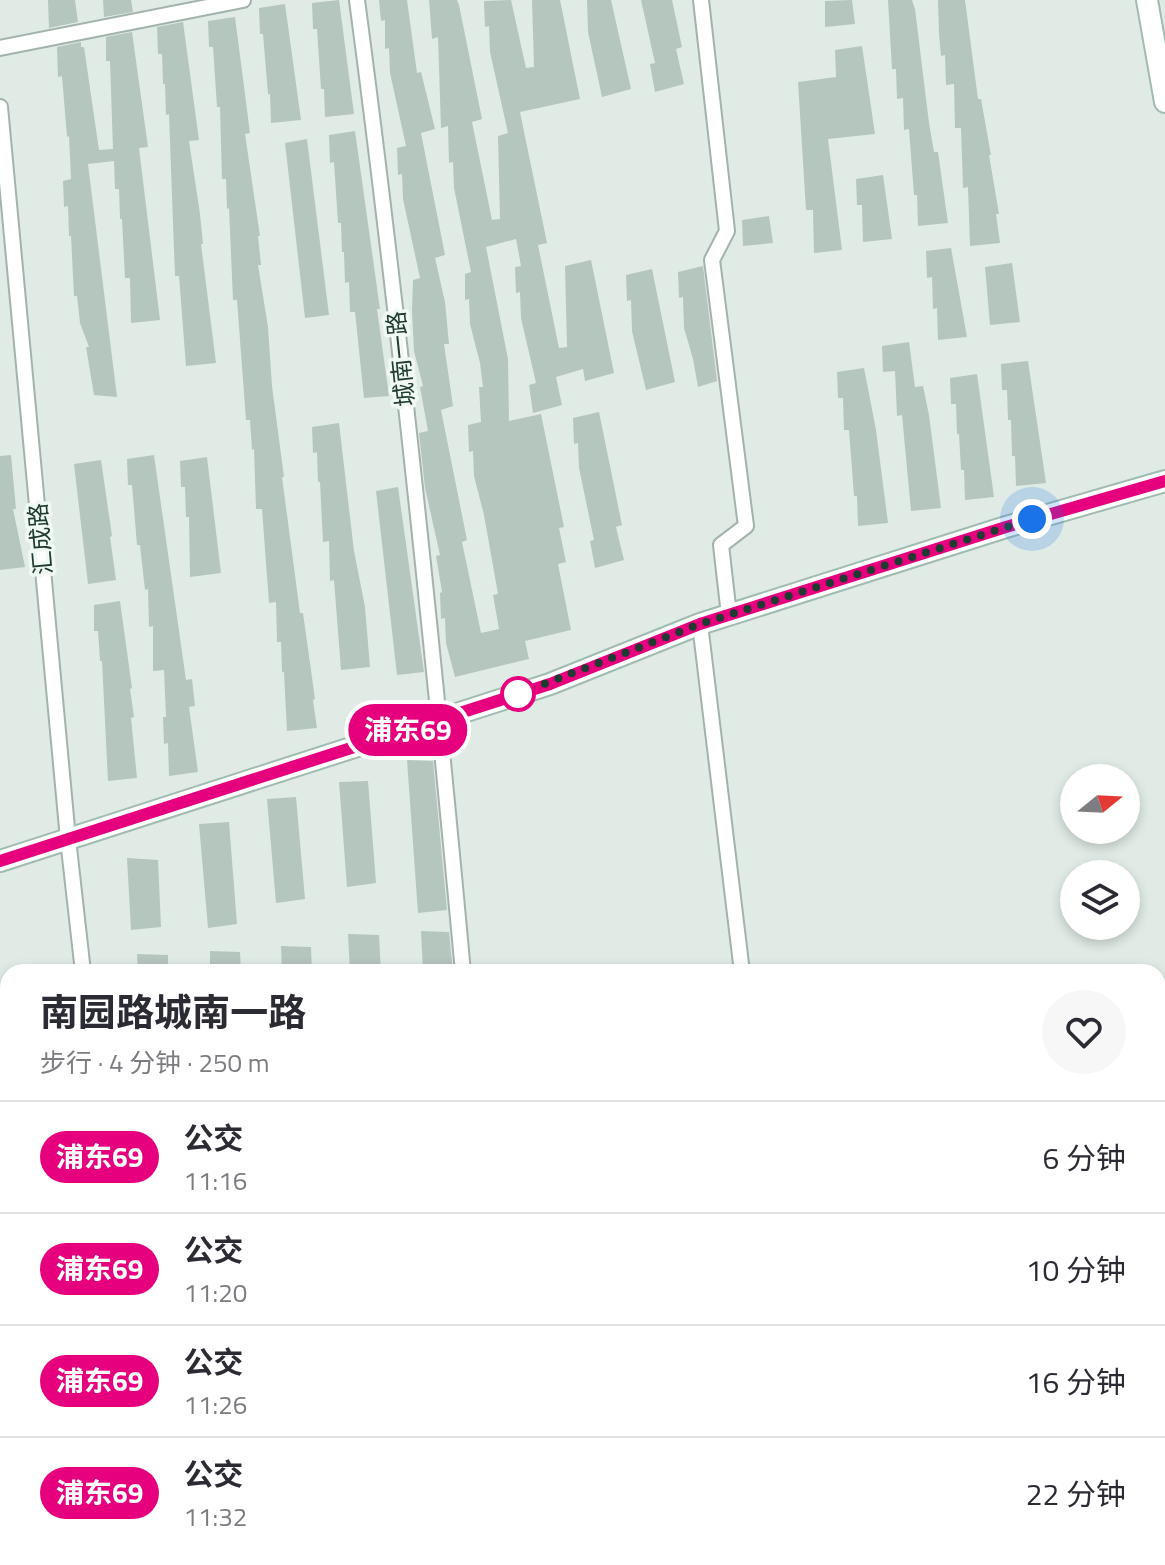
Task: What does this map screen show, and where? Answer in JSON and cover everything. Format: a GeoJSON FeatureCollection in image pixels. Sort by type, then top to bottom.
{"type":"FeatureCollection","features":[{"type":"Feature","properties":{"kind":"street"},"geometry":{"type":"LineString","coordinates":[[0,48],[243,0]]}},
{"type":"Feature","properties":{"kind":"street","name":"城南一路"},"geometry":{"type":"LineString","coordinates":[[357,0],[379,169],[440,719],[462,964]]}},
{"type":"Feature","properties":{"kind":"street"},"geometry":{"type":"LineString","coordinates":[[701,0],[727,231],[712,260],[746,526],[721,545],[729,615]]}},
{"type":"Feature","properties":{"kind":"street"},"geometry":{"type":"LineString","coordinates":[[1147,0],[1165,102]]}},
{"type":"Feature","properties":{"kind":"street","name":"汇成路"},"geometry":{"type":"LineString","coordinates":[[0,107],[82,964]]}},
{"type":"Feature","properties":{"kind":"street"},"geometry":{"type":"LineString","coordinates":[[0,861],[550,684],[700,624],[1006,527],[1165,481]]}},
{"type":"Feature","properties":{"kind":"street"},"geometry":{"type":"LineString","coordinates":[[700,624],[741,964]]}},
{"type":"Feature","properties":{"kind":"building"},"geometry":{"type":"Polygon","coordinates":[[[48,0],[75,0],[78,22],[49,28],[48,0]]]}},
{"type":"Feature","properties":{"kind":"building"},"geometry":{"type":"Polygon","coordinates":[[[103,0],[131,0],[133,12],[104,17],[103,0]]]}},
{"type":"Feature","properties":{"kind":"building"},"geometry":{"type":"Polygon","coordinates":[[[339,0],[354,114],[325,117],[312,3],[339,0]]]}},
{"type":"Feature","properties":{"kind":"building"},"geometry":{"type":"Polygon","coordinates":[[[379,0],[407,0],[417,73],[421,72],[435,129],[421,133],[445,255],[435,258],[445,302],[449,344],[444,344],[453,406],[441,410],[467,540],[462,542],[481,633],[499,629],[493,595],[498,594],[474,476],[473,451],[469,452],[468,425],[481,422],[479,387],[483,387],[470,324],[469,299],[465,300],[465,274],[471,272],[454,188],[453,162],[449,163],[448,126],[441,128],[438,37],[432,39],[429,0],[457,0],[459,5],[482,119],[472,122],[492,220],[500,219],[498,136],[508,133],[490,52],[489,26],[485,27],[484,1],[511,0],[526,68],[534,67],[532,0],[560,0],[580,99],[520,112],[547,243],[538,245],[559,348],[567,347],[565,266],[591,260],[614,373],[585,381],[583,369],[556,377],[562,405],[533,413],[529,385],[536,383],[521,318],[520,292],[516,293],[515,267],[521,266],[516,239],[486,247],[508,359],[509,421],[541,414],[564,527],[559,528],[566,562],[558,564],[571,630],[525,641],[529,659],[455,677],[446,643],[445,618],[441,619],[442,592],[436,556],[440,555],[425,488],[419,433],[428,431],[420,387],[423,386],[414,351],[413,280],[420,278],[403,199],[402,174],[398,175],[397,148],[406,146],[390,73],[389,48],[385,49],[385,20],[381,21],[379,0]]]}},
{"type":"Feature","properties":{"kind":"building"},"geometry":{"type":"Polygon","coordinates":[[[587,0],[611,0],[631,89],[602,97],[588,32],[587,0]]]}},
{"type":"Feature","properties":{"kind":"building"},"geometry":{"type":"Polygon","coordinates":[[[641,0],[672,0],[682,47],[676,49],[684,84],[655,92],[650,64],[655,63],[641,0]]]}},
{"type":"Feature","properties":{"kind":"building"},"geometry":{"type":"Polygon","coordinates":[[[852,0],[855,24],[825,27],[825,1],[852,0]]]}},
{"type":"Feature","properties":{"kind":"building"},"geometry":{"type":"Polygon","coordinates":[[[888,0],[912,0],[915,9],[929,123],[934,152],[938,152],[948,223],[918,226],[909,129],[904,130],[903,98],[897,99],[896,69],[892,69],[888,0]]]}},
{"type":"Feature","properties":{"kind":"building"},"geometry":{"type":"Polygon","coordinates":[[[938,0],[965,0],[978,99],[981,99],[991,155],[1000,243],[970,246],[968,187],[963,188],[961,128],[955,128],[954,84],[946,85],[938,0]]]}},
{"type":"Feature","properties":{"kind":"building"},"geometry":{"type":"Polygon","coordinates":[[[285,4],[301,120],[271,123],[259,8],[285,4]]]}},
{"type":"Feature","properties":{"kind":"building"},"geometry":{"type":"Polygon","coordinates":[[[235,17],[250,133],[245,134],[260,236],[261,265],[258,265],[268,327],[282,477],[315,699],[317,728],[287,731],[281,642],[277,642],[276,602],[269,603],[262,509],[256,509],[254,449],[250,420],[246,420],[237,300],[233,300],[229,208],[226,179],[222,179],[220,107],[217,107],[213,47],[209,47],[208,21],[235,17]]]}},
{"type":"Feature","properties":{"kind":"building"},"geometry":{"type":"Polygon","coordinates":[[[183,22],[199,140],[189,141],[216,363],[186,366],[179,276],[175,276],[169,114],[166,115],[157,27],[183,22]]]}},
{"type":"Feature","properties":{"kind":"building"},"geometry":{"type":"Polygon","coordinates":[[[132,32],[148,147],[139,148],[160,320],[131,323],[130,278],[125,278],[122,219],[119,189],[115,189],[114,161],[88,164],[117,397],[94,395],[86,347],[89,347],[80,323],[77,296],[74,296],[71,236],[68,206],[64,207],[63,181],[71,179],[69,136],[62,76],[58,77],[57,47],[81,42],[81,47],[84,47],[99,150],[113,149],[110,61],[106,61],[106,37],[132,32]]]}},
{"type":"Feature","properties":{"kind":"building"},"geometry":{"type":"Polygon","coordinates":[[[862,46],[875,134],[828,139],[842,250],[814,253],[813,210],[806,210],[798,82],[836,77],[835,50],[862,46]]]}},
{"type":"Feature","properties":{"kind":"building"},"geometry":{"type":"Polygon","coordinates":[[[355,131],[389,396],[364,398],[355,312],[350,312],[349,282],[345,283],[341,223],[338,223],[329,135],[355,131]]]}},
{"type":"Feature","properties":{"kind":"building"},"geometry":{"type":"Polygon","coordinates":[[[307,139],[329,315],[305,318],[285,143],[307,139]]]}},
{"type":"Feature","properties":{"kind":"building"},"geometry":{"type":"Polygon","coordinates":[[[883,175],[892,239],[863,242],[862,205],[857,205],[856,179],[883,175]]]}},
{"type":"Feature","properties":{"kind":"building"},"geometry":{"type":"Polygon","coordinates":[[[769,216],[773,243],[743,246],[742,220],[769,216]]]}},
{"type":"Feature","properties":{"kind":"building"},"geometry":{"type":"Polygon","coordinates":[[[951,248],[967,337],[938,340],[937,308],[933,309],[932,277],[927,278],[926,251],[951,248]]]}},
{"type":"Feature","properties":{"kind":"building"},"geometry":{"type":"Polygon","coordinates":[[[1012,263],[1020,322],[990,325],[985,267],[1012,263]]]}},
{"type":"Feature","properties":{"kind":"building"},"geometry":{"type":"Polygon","coordinates":[[[703,266],[717,381],[698,387],[684,328],[678,272],[703,266]]]}},
{"type":"Feature","properties":{"kind":"building"},"geometry":{"type":"Polygon","coordinates":[[[652,269],[675,382],[646,390],[632,331],[626,275],[652,269]]]}},
{"type":"Feature","properties":{"kind":"building"},"geometry":{"type":"Polygon","coordinates":[[[909,342],[915,387],[923,386],[929,415],[941,508],[911,511],[902,415],[897,416],[895,371],[883,372],[882,346],[909,342]]]}},
{"type":"Feature","properties":{"kind":"building"},"geometry":{"type":"Polygon","coordinates":[[[1028,361],[1046,483],[1016,486],[1011,420],[1008,420],[1007,390],[1002,390],[1001,364],[1028,361]]]}},
{"type":"Feature","properties":{"kind":"building"},"geometry":{"type":"Polygon","coordinates":[[[864,368],[888,523],[858,526],[849,430],[844,430],[843,398],[838,398],[837,372],[864,368]]]}},
{"type":"Feature","properties":{"kind":"building"},"geometry":{"type":"Polygon","coordinates":[[[977,374],[994,497],[965,500],[956,404],[951,404],[950,378],[977,374]]]}},
{"type":"Feature","properties":{"kind":"building"},"geometry":{"type":"Polygon","coordinates":[[[599,412],[622,525],[616,527],[624,560],[595,568],[590,541],[594,540],[579,468],[578,443],[574,444],[573,418],[599,412]]]}},
{"type":"Feature","properties":{"kind":"building"},"geometry":{"type":"Polygon","coordinates":[[[339,423],[354,551],[365,607],[370,667],[341,670],[334,580],[330,581],[329,541],[323,542],[320,482],[317,452],[313,453],[312,427],[339,423]]]}},
{"type":"Feature","properties":{"kind":"building"},"geometry":{"type":"Polygon","coordinates":[[[11,455],[16,509],[13,509],[25,567],[0,570],[0,456],[11,455]]]}},
{"type":"Feature","properties":{"kind":"building"},"geometry":{"type":"Polygon","coordinates":[[[154,455],[186,680],[192,679],[195,706],[189,707],[198,772],[169,776],[168,743],[164,744],[164,670],[153,671],[153,626],[149,627],[148,589],[145,590],[140,545],[137,545],[132,485],[128,485],[127,459],[154,455]]]}},
{"type":"Feature","properties":{"kind":"building"},"geometry":{"type":"Polygon","coordinates":[[[207,457],[221,573],[190,577],[189,517],[186,517],[185,487],[181,487],[180,461],[207,457]]]}},
{"type":"Feature","properties":{"kind":"building"},"geometry":{"type":"Polygon","coordinates":[[[101,460],[116,580],[88,584],[74,464],[101,460]]]}},
{"type":"Feature","properties":{"kind":"building"},"geometry":{"type":"Polygon","coordinates":[[[398,487],[424,672],[397,675],[376,491],[398,487]]]}},
{"type":"Feature","properties":{"kind":"building"},"geometry":{"type":"Polygon","coordinates":[[[120,601],[132,688],[134,717],[131,718],[137,778],[108,781],[102,661],[98,631],[94,631],[94,605],[120,601]]]}},
{"type":"Feature","properties":{"kind":"building"},"geometry":{"type":"Polygon","coordinates":[[[407,760],[433,761],[447,910],[418,913],[407,760]]]}},
{"type":"Feature","properties":{"kind":"building"},"geometry":{"type":"Polygon","coordinates":[[[368,781],[376,883],[347,887],[339,782],[368,781]]]}},
{"type":"Feature","properties":{"kind":"building"},"geometry":{"type":"Polygon","coordinates":[[[296,797],[305,899],[276,903],[267,799],[296,797]]]}},
{"type":"Feature","properties":{"kind":"building"},"geometry":{"type":"Polygon","coordinates":[[[229,822],[237,924],[208,928],[199,824],[229,822]]]}},
{"type":"Feature","properties":{"kind":"building"},"geometry":{"type":"Polygon","coordinates":[[[127,858],[158,860],[161,927],[131,930],[127,858]]]}},
{"type":"Feature","properties":{"kind":"building"},"geometry":{"type":"Polygon","coordinates":[[[421,931],[449,932],[452,964],[423,964],[421,931]]]}},
{"type":"Feature","properties":{"kind":"building"},"geometry":{"type":"Polygon","coordinates":[[[348,934],[379,935],[381,964],[350,964],[348,934]]]}},
{"type":"Feature","properties":{"kind":"building"},"geometry":{"type":"Polygon","coordinates":[[[281,946],[311,947],[312,964],[282,964],[281,946]]]}},
{"type":"Feature","properties":{"kind":"building"},"geometry":{"type":"Polygon","coordinates":[[[210,951],[240,952],[241,964],[210,964],[210,951]]]}},
{"type":"Feature","properties":{"kind":"building"},"geometry":{"type":"Polygon","coordinates":[[[137,954],[168,955],[168,964],[138,964],[137,954]]]}},
{"type":"Feature","properties":{"kind":"bus line","name":"浦东69"},"geometry":{"type":"LineString","coordinates":[[0,861],[550,684],[700,624],[1006,527],[1165,481]]}},
{"type":"Feature","properties":{"kind":"route"},"geometry":{"type":"LineString","coordinates":[[518,694],[700,624],[1032,519]]}}]}
